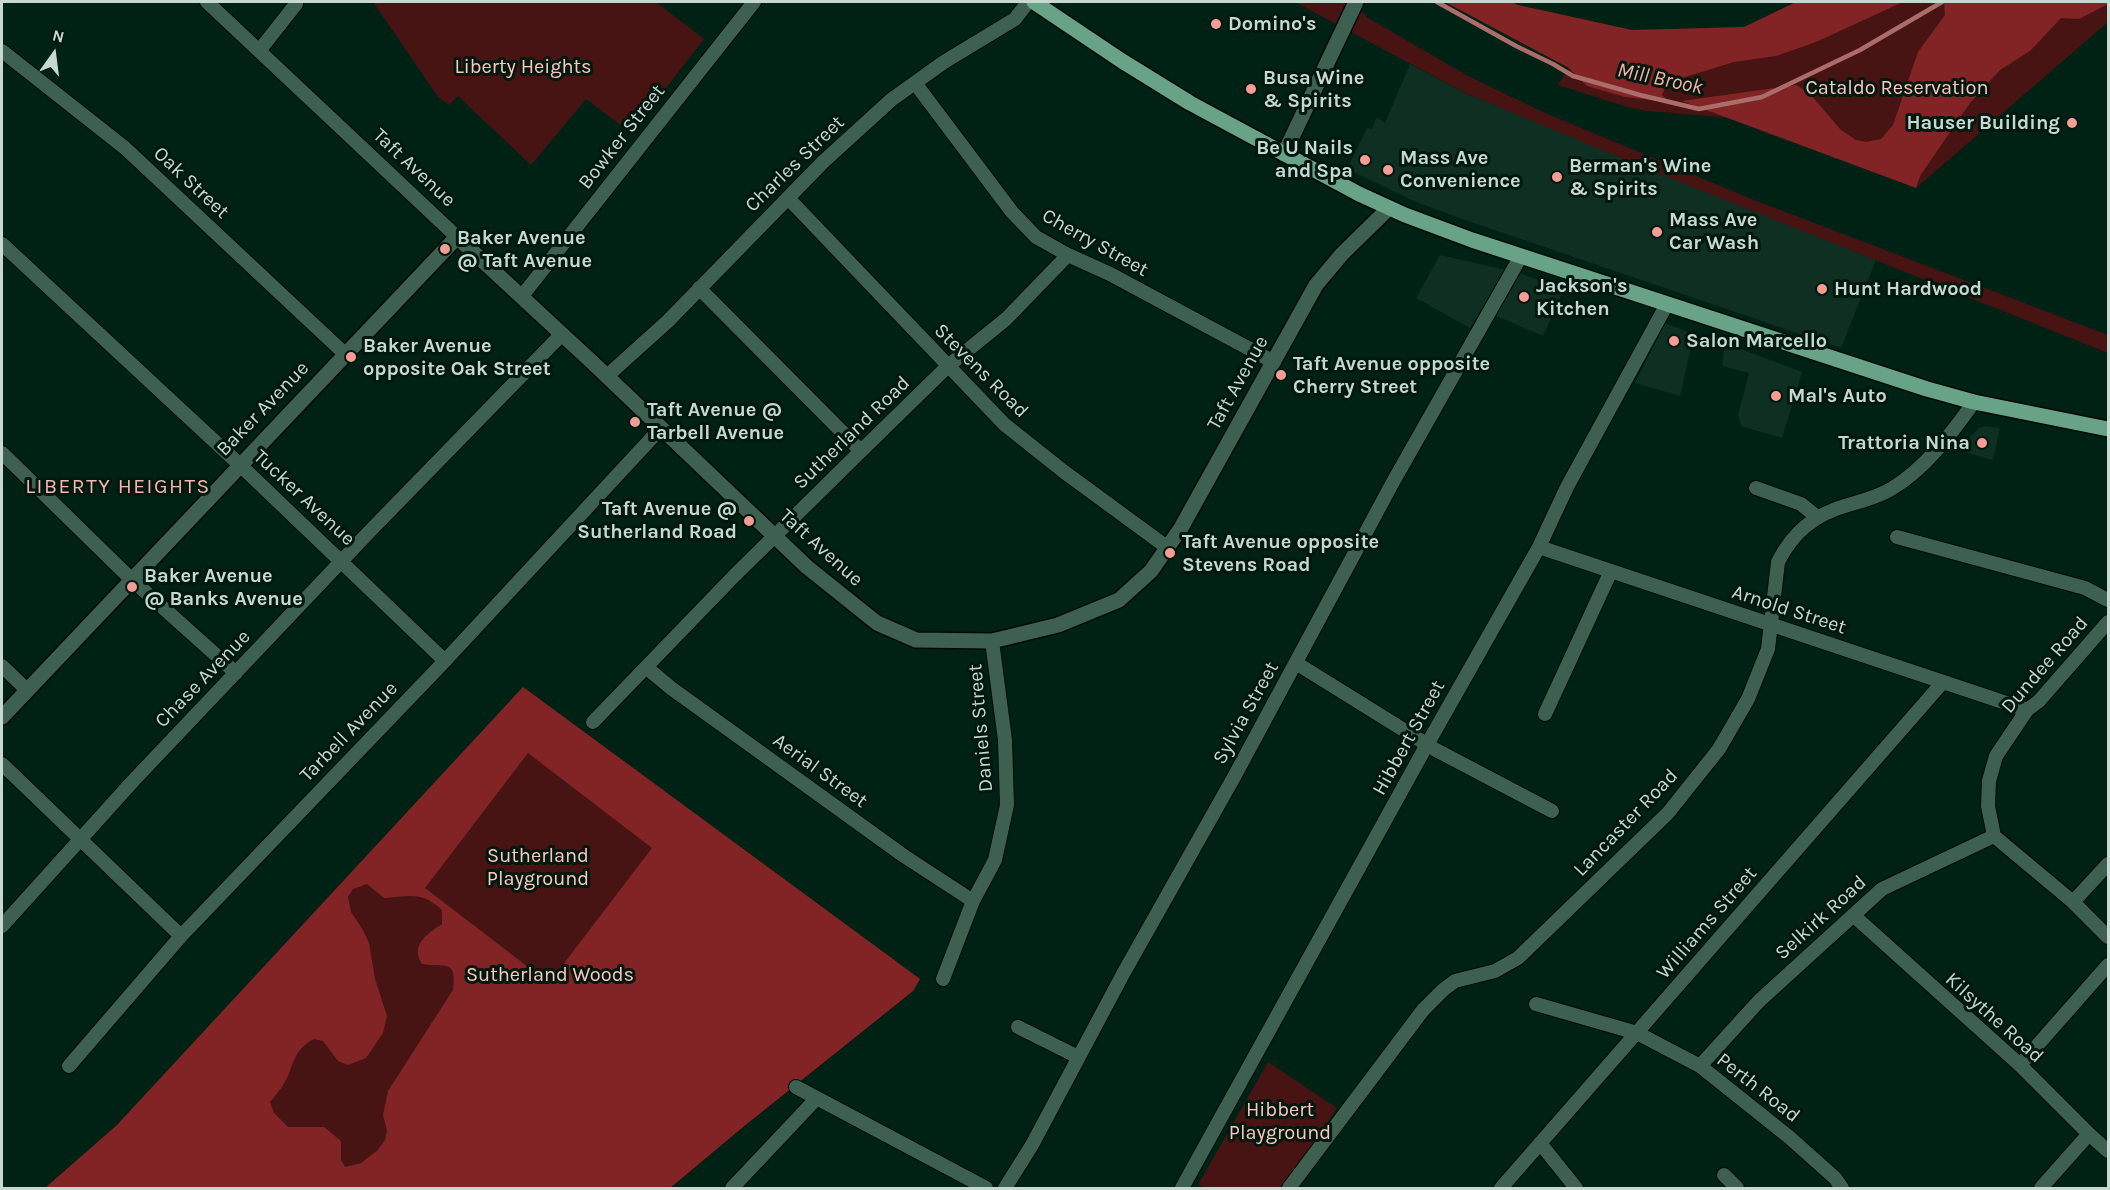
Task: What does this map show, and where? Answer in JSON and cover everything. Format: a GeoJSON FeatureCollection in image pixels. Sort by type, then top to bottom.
{"type":"FeatureCollection","features":[{"type":"Feature","properties":{"kind":"main road"},"geometry":{"type":"LineString","coordinates":[[1034,2],[1161,86],[1284,154],[1389,208],[1442,230],[1874,372],[1974,402],[2109,429]]}},
{"type":"Feature","properties":{"kind":"street","name":"Taft Avenue"},"geometry":{"type":"LineString","coordinates":[[207,2],[607,376],[807,567],[877,623],[916,640],[992,641],[1058,625],[1119,600],[1151,571],[1168,548],[1316,285],[1342,254],[1389,208]]}},
{"type":"Feature","properties":{"kind":"street","name":"Bowker Street"},"geometry":{"type":"LineString","coordinates":[[522,296],[754,2]]}},
{"type":"Feature","properties":{"kind":"street","name":"Charles Street"},"geometry":{"type":"LineString","coordinates":[[607,376],[668,321],[823,162],[891,100],[980,39],[1015,19],[1028,2]]}},
{"type":"Feature","properties":{"kind":"street"},"geometry":{"type":"LineString","coordinates":[[1284,154],[1356,2]]}},
{"type":"Feature","properties":{"kind":"street"},"geometry":{"type":"LineString","coordinates":[[259,51],[296,4]]}},
{"type":"Feature","properties":{"kind":"street","name":"Oak Street"},"geometry":{"type":"LineString","coordinates":[[4,56],[125,147],[345,354]]}},
{"type":"Feature","properties":{"kind":"street","name":"Cherry Street"},"geometry":{"type":"LineString","coordinates":[[915,83],[1024,227],[1049,245],[1110,274],[1274,362]]}},
{"type":"Feature","properties":{"kind":"street","name":"Stevens Road"},"geometry":{"type":"LineString","coordinates":[[788,198],[1004,424],[1063,471],[1168,548]]}},
{"type":"Feature","properties":{"kind":"street","name":"Baker Avenue"},"geometry":{"type":"LineString","coordinates":[[2,717],[239,464],[457,237]]}},
{"type":"Feature","properties":{"kind":"street","name":"Tucker Avenue"},"geometry":{"type":"LineString","coordinates":[[2,244],[239,464],[445,661]]}},
{"type":"Feature","properties":{"kind":"street","name":"Sutherland Road"},"geometry":{"type":"LineString","coordinates":[[593,722],[861,451],[948,366],[1006,319],[1068,255]]}},
{"type":"Feature","properties":{"kind":"street","name":"Sylvia Street"},"geometry":{"type":"LineString","coordinates":[[1005,1188],[1032,1145],[1399,472],[1521,256]]}},
{"type":"Feature","properties":{"kind":"street"},"geometry":{"type":"LineString","coordinates":[[699,288],[861,451]]}},
{"type":"Feature","properties":{"kind":"street","name":"Hibbert Street"},"geometry":{"type":"LineString","coordinates":[[1182,1188],[1427,744],[1539,547],[1567,487],[1667,304]]}},
{"type":"Feature","properties":{"kind":"street","name":"Chase Avenue"},"geometry":{"type":"LineString","coordinates":[[2,926],[236,672],[562,334]]}},
{"type":"Feature","properties":{"kind":"street","name":"Lancaster Road"},"geometry":{"type":"LineString","coordinates":[[1289,1188],[1423,1010],[1455,981],[1495,971],[1518,958],[1668,813],[1719,749],[1748,699],[1768,649],[1778,562],[1784,550],[1804,525],[1817,517],[1887,492],[1900,483],[1952,433],[1974,402]]}},
{"type":"Feature","properties":{"kind":"street","name":"Tarbell Avenue"},"geometry":{"type":"LineString","coordinates":[[69,1066],[181,936],[445,661],[661,428]]}},
{"type":"Feature","properties":{"kind":"street"},"geometry":{"type":"LineString","coordinates":[[2,453],[131,579],[236,672]]}},
{"type":"Feature","properties":{"kind":"street"},"geometry":{"type":"LineString","coordinates":[[1756,488],[1801,504],[1817,517]]}},
{"type":"Feature","properties":{"kind":"street"},"geometry":{"type":"LineString","coordinates":[[1897,537],[2085,588],[2109,600]]}},
{"type":"Feature","properties":{"kind":"street","name":"Arnold Street"},"geometry":{"type":"LineString","coordinates":[[1539,547],[2027,710]]}},
{"type":"Feature","properties":{"kind":"street"},"geometry":{"type":"LineString","coordinates":[[1545,714],[1611,571]]}},
{"type":"Feature","properties":{"kind":"street","name":"Dundee Road"},"geometry":{"type":"LineString","coordinates":[[1994,836],[1988,806],[1989,782],[1996,756],[2027,710],[2039,701],[2109,622]]}},
{"type":"Feature","properties":{"kind":"street","name":"Daniels Street"},"geometry":{"type":"LineString","coordinates":[[943,979],[974,901],[995,860],[1007,805],[1005,740],[992,641]]}},
{"type":"Feature","properties":{"kind":"street"},"geometry":{"type":"LineString","coordinates":[[1296,663],[1427,744],[1552,811]]}},
{"type":"Feature","properties":{"kind":"street"},"geometry":{"type":"LineString","coordinates":[[2,666],[27,690]]}},
{"type":"Feature","properties":{"kind":"street","name":"Aerial Street"},"geometry":{"type":"LineString","coordinates":[[647,668],[670,688],[830,803],[974,901]]}},
{"type":"Feature","properties":{"kind":"street","name":"Williams Street"},"geometry":{"type":"LineString","coordinates":[[1501,1188],[1943,682]]}},
{"type":"Feature","properties":{"kind":"street"},"geometry":{"type":"LineString","coordinates":[[2,764],[181,936]]}},
{"type":"Feature","properties":{"kind":"street"},"geometry":{"type":"LineString","coordinates":[[1994,836],[2073,902],[2109,938]]}},
{"type":"Feature","properties":{"kind":"street","name":"Selkirk Road"},"geometry":{"type":"LineString","coordinates":[[1700,1066],[1759,1002],[1882,889],[1994,836]]}},
{"type":"Feature","properties":{"kind":"street"},"geometry":{"type":"LineString","coordinates":[[2073,902],[2109,864]]}},
{"type":"Feature","properties":{"kind":"street","name":"Kilsythe Road"},"geometry":{"type":"LineString","coordinates":[[1853,915],[2020,1065],[2088,1134],[2109,1151]]}},
{"type":"Feature","properties":{"kind":"street"},"geometry":{"type":"LineString","coordinates":[[2020,1065],[2109,965]]}},
{"type":"Feature","properties":{"kind":"street","name":"Perth Road"},"geometry":{"type":"LineString","coordinates":[[1536,1004],[1637,1033],[1700,1066],[1789,1137],[1835,1178],[1842,1188]]}},
{"type":"Feature","properties":{"kind":"street"},"geometry":{"type":"LineString","coordinates":[[1018,1027],[1078,1057]]}},
{"type":"Feature","properties":{"kind":"street"},"geometry":{"type":"LineString","coordinates":[[796,1088],[986,1188]]}},
{"type":"Feature","properties":{"kind":"street"},"geometry":{"type":"LineString","coordinates":[[732,1188],[817,1098]]}},
{"type":"Feature","properties":{"kind":"street"},"geometry":{"type":"LineString","coordinates":[[2041,1188],[2088,1134]]}},
{"type":"Feature","properties":{"kind":"street"},"geometry":{"type":"LineString","coordinates":[[1540,1143],[1576,1188]]}},
{"type":"Feature","properties":{"kind":"street"},"geometry":{"type":"LineString","coordinates":[[1724,1175],[1737,1188]]}},
{"type":"Feature","properties":{"kind":"shaded area"},"geometry":{"type":"Polygon","coordinates":[[[1445,2],[1512,2],[1632,30],[1744,27],[1796,2],[1903,2],[1816,42],[1776,56],[1734,62],[1672,81],[1662,95],[1669,102],[1625,97],[1587,86],[1569,68],[1445,2]]]}},
{"type":"Feature","properties":{"kind":"shaded area"},"geometry":{"type":"Polygon","coordinates":[[[1944,2],[2108,2],[2108,4],[2079,19],[2061,18],[2030,51],[2000,70],[1970,103],[1920,176],[1916,188],[1682,101],[1796,85],[1809,93],[1841,130],[1856,140],[1866,142],[1881,139],[1893,125],[1918,52],[1945,15],[1944,2]]]}},
{"type":"Feature","properties":{"kind":"shaded area"},"geometry":{"type":"Polygon","coordinates":[[[1410,64],[1465,93],[1876,260],[1841,348],[1465,220],[1416,202],[1347,169],[1367,128],[1372,129],[1377,117],[1385,123],[1410,64]]]}},
{"type":"Feature","properties":{"kind":"shaded area"},"geometry":{"type":"Polygon","coordinates":[[[1440,255],[1506,270],[1470,328],[1416,298],[1440,255]]]}},
{"type":"Feature","properties":{"kind":"shaded area"},"geometry":{"type":"Polygon","coordinates":[[[1519,273],[1564,289],[1543,336],[1494,315],[1519,273]]]}},
{"type":"Feature","properties":{"kind":"shaded area"},"geometry":{"type":"Polygon","coordinates":[[[1665,323],[1694,334],[1680,396],[1635,383],[1665,323]]]}},
{"type":"Feature","properties":{"kind":"shaded area"},"geometry":{"type":"Polygon","coordinates":[[[1725,343],[1802,372],[1782,438],[1741,426],[1738,415],[1749,373],[1722,366],[1725,343]]]}},
{"type":"Feature","properties":{"kind":"shaded area"},"geometry":{"type":"Polygon","coordinates":[[[1985,426],[2000,428],[1993,460],[1957,450],[1979,428],[1985,426]]]}},
{"type":"Feature","properties":{"kind":"shaded area","name":"Sutherland Woods"},"geometry":{"type":"Polygon","coordinates":[[[523,687],[920,979],[913,991],[670,1188],[45,1188],[117,1125],[523,687]],[[528,753],[425,888],[549,983],[652,848],[528,753]],[[367,884],[353,889],[348,897],[351,912],[369,943],[375,979],[387,1016],[383,1033],[366,1058],[348,1065],[338,1061],[323,1041],[314,1039],[307,1043],[298,1052],[285,1082],[270,1102],[274,1113],[288,1127],[324,1127],[341,1141],[341,1160],[345,1167],[361,1163],[378,1150],[385,1140],[387,1131],[383,1115],[388,1091],[453,990],[454,980],[453,973],[448,966],[422,964],[419,957],[418,951],[422,941],[442,924],[442,910],[422,897],[384,898],[367,884]]]}},
{"type":"Feature","properties":{"kind":"green space","name":"Liberty Heights"},"geometry":{"type":"Polygon","coordinates":[[[373,2],[656,2],[704,39],[631,133],[586,99],[531,165],[458,96],[449,105],[438,97],[373,2]]]}},
{"type":"Feature","properties":{"kind":"green space"},"geometry":{"type":"Polygon","coordinates":[[[1295,2],[1354,2],[1368,18],[1470,77],[1543,112],[1754,200],[2108,335],[2108,353],[1645,168],[1465,93],[1295,2]]]}},
{"type":"Feature","properties":{"kind":"green space","name":"Cataldo Reservation"},"geometry":{"type":"Polygon","coordinates":[[[1445,2],[1512,2],[1632,30],[1744,27],[1796,2],[2108,2],[2108,22],[1916,188],[1733,118],[1647,111],[1558,85],[1569,68],[1445,2]]]}},
{"type":"Feature","properties":{"kind":"green space","name":"Sutherland Woods"},"geometry":{"type":"Polygon","coordinates":[[[523,687],[920,979],[913,991],[670,1188],[45,1188],[117,1125],[523,687]]]}},
{"type":"Feature","properties":{"kind":"green space","name":"Hibbert Playground"},"geometry":{"type":"Polygon","coordinates":[[[1268,1062],[1337,1108],[1283,1188],[1207,1188],[1198,1185],[1268,1062]]]}},
{"type":"Feature","properties":{"kind":"waterway","name":"Mill Brook"},"geometry":{"type":"LineString","coordinates":[[1437,2],[1573,76],[1699,109],[1762,97],[1860,50],[1942,2]]}},
{"type":"Feature","properties":{"kind":"place","name":"Domino's"},"geometry":{"type":"Point","coordinates":[1216,24]}},
{"type":"Feature","properties":{"kind":"place","name":"Busa Wine & Spirits"},"geometry":{"type":"Point","coordinates":[1251,89]}},
{"type":"Feature","properties":{"kind":"place","name":"Hauser Building"},"geometry":{"type":"Point","coordinates":[2072,123]}},
{"type":"Feature","properties":{"kind":"place","name":"Be U Nails and Spa"},"geometry":{"type":"Point","coordinates":[1365,160]}},
{"type":"Feature","properties":{"kind":"place","name":"Mass Ave Convenience"},"geometry":{"type":"Point","coordinates":[1388,170]}},
{"type":"Feature","properties":{"kind":"place","name":"Berman's Wine & Spirits"},"geometry":{"type":"Point","coordinates":[1557,177]}},
{"type":"Feature","properties":{"kind":"place","name":"Mass Ave Car Wash"},"geometry":{"type":"Point","coordinates":[1657,232]}},
{"type":"Feature","properties":{"kind":"place","name":"Baker Avenue @ Taft Avenue"},"geometry":{"type":"Point","coordinates":[445,249]}},
{"type":"Feature","properties":{"kind":"place","name":"Hunt Hardwood"},"geometry":{"type":"Point","coordinates":[1822,289]}},
{"type":"Feature","properties":{"kind":"place","name":"Jackson's Kitchen"},"geometry":{"type":"Point","coordinates":[1524,297]}},
{"type":"Feature","properties":{"kind":"place","name":"Salon Marcello"},"geometry":{"type":"Point","coordinates":[1674,341]}},
{"type":"Feature","properties":{"kind":"place","name":"Baker Avenue opposite Oak Street"},"geometry":{"type":"Point","coordinates":[351,357]}},
{"type":"Feature","properties":{"kind":"place","name":"Taft Avenue opposite Cherry Street"},"geometry":{"type":"Point","coordinates":[1281,375]}},
{"type":"Feature","properties":{"kind":"place","name":"Mal's Auto"},"geometry":{"type":"Point","coordinates":[1776,396]}},
{"type":"Feature","properties":{"kind":"place","name":"Taft Avenue @ Tarbell Avenue"},"geometry":{"type":"Point","coordinates":[635,422]}},
{"type":"Feature","properties":{"kind":"place","name":"Trattoria Nina"},"geometry":{"type":"Point","coordinates":[1982,443]}},
{"type":"Feature","properties":{"kind":"place","name":"Taft Avenue @ Sutherland Road"},"geometry":{"type":"Point","coordinates":[749,521]}},
{"type":"Feature","properties":{"kind":"place","name":"Taft Avenue opposite Stevens Road"},"geometry":{"type":"Point","coordinates":[1170,553]}},
{"type":"Feature","properties":{"kind":"place","name":"Baker Avenue @ Banks Avenue"},"geometry":{"type":"Point","coordinates":[132,587]}},
{"type":"Feature","properties":{"kind":"district","name":"LIBERTY HEIGHTS"},"geometry":{"type":"Point","coordinates":[118,487]}},
{"type":"Feature","properties":{"kind":"park label","name":"Sutherland Playground"},"geometry":{"type":"Point","coordinates":[538,868]}}]}
